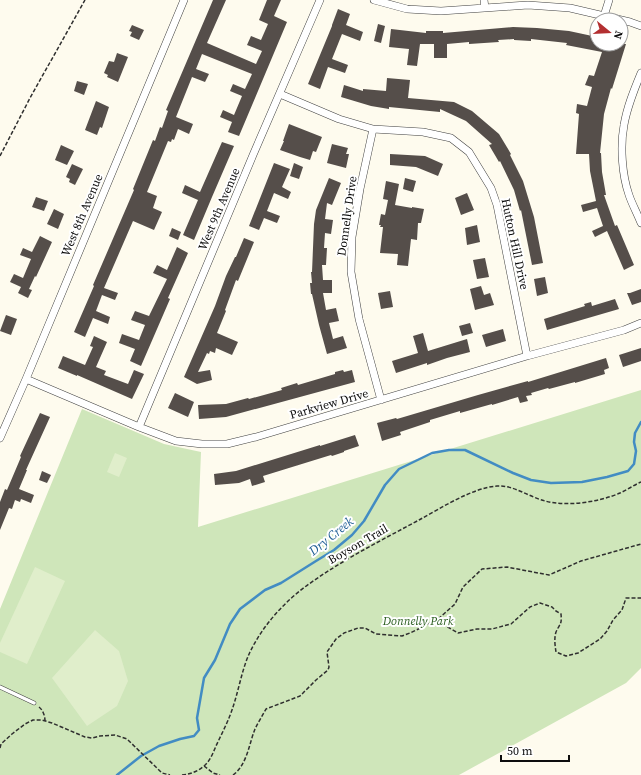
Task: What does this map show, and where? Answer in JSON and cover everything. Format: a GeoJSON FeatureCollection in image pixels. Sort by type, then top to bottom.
{"type":"FeatureCollection","features":[{"type":"Feature","properties":{"kind":"street","name":"West 8th Avenue"},"geometry":{"type":"LineString","coordinates":[[0,438],[184,0]]}},
{"type":"Feature","properties":{"kind":"street","name":"West 9th Avenue"},"geometry":{"type":"LineString","coordinates":[[139,427],[253,154],[320,0]]}},
{"type":"Feature","properties":{"kind":"street"},"geometry":{"type":"LineString","coordinates":[[374,0],[407,9],[441,11],[528,5],[570,8],[589,12]]}},
{"type":"Feature","properties":{"kind":"street"},"geometry":{"type":"LineString","coordinates":[[484,0],[485,8]]}},
{"type":"Feature","properties":{"kind":"street"},"geometry":{"type":"LineString","coordinates":[[605,12],[609,0]]}},
{"type":"Feature","properties":{"kind":"street"},"geometry":{"type":"LineString","coordinates":[[629,22],[641,26]]}},
{"type":"Feature","properties":{"kind":"street"},"geometry":{"type":"LineString","coordinates":[[641,73],[630,101],[624,126],[622,150],[623,171],[629,194],[641,223]]}},
{"type":"Feature","properties":{"kind":"street","name":"Hutton Hill Drive"},"geometry":{"type":"LineString","coordinates":[[280,94],[339,119],[373,128],[423,132],[451,138],[469,152],[491,188],[497,205],[527,356]]}},
{"type":"Feature","properties":{"kind":"street","name":"Donnelly Drive"},"geometry":{"type":"LineString","coordinates":[[373,128],[360,189],[352,237],[351,272],[359,319],[381,400]]}},
{"type":"Feature","properties":{"kind":"street","name":"Parkview Drive"},"geometry":{"type":"LineString","coordinates":[[26,379],[176,441],[202,444],[227,444],[256,437],[527,356],[624,330],[641,323]]}},
{"type":"Feature","properties":{"kind":"lane"},"geometry":{"type":"LineString","coordinates":[[0,687],[34,703]]}},
{"type":"Feature","properties":{"kind":"path"},"geometry":{"type":"LineString","coordinates":[[0,156],[30,98],[85,0]]}},
{"type":"Feature","properties":{"kind":"path","name":"Boyson Trail"},"geometry":{"type":"LineString","coordinates":[[182,775],[193,774],[204,766],[209,759],[225,728],[250,652],[263,629],[293,597],[309,584],[344,561],[456,500],[479,490],[495,486],[505,486],[546,502],[558,504],[599,500],[620,493],[641,482]]}},
{"type":"Feature","properties":{"kind":"path"},"geometry":{"type":"LineString","coordinates":[[233,775],[238,772],[244,761],[256,729],[266,710],[300,696],[328,670],[327,652],[336,639],[344,632],[358,628],[365,628],[376,634],[402,636],[410,634],[437,620],[455,604],[463,586],[482,570],[507,567],[549,575],[581,561],[641,544]]}},
{"type":"Feature","properties":{"kind":"path"},"geometry":{"type":"LineString","coordinates":[[437,620],[458,633],[477,629],[492,629],[510,624],[530,607],[540,603],[552,606],[556,611],[562,614],[562,622],[556,633],[556,652],[566,656],[578,653],[600,639],[622,610],[626,598],[641,598]]}},
{"type":"Feature","properties":{"kind":"path"},"geometry":{"type":"LineString","coordinates":[[34,703],[42,709],[45,721]]}},
{"type":"Feature","properties":{"kind":"path"},"geometry":{"type":"LineString","coordinates":[[0,748],[1,744],[25,724],[33,720],[42,720],[85,737],[92,738],[116,735],[127,739],[162,772],[170,775]]}},
{"type":"Feature","properties":{"kind":"path"},"geometry":{"type":"LineString","coordinates":[[204,766],[213,773],[220,775]]}},
{"type":"Feature","properties":{"kind":"green space","name":"Donnelly Park"},"geometry":{"type":"Polygon","coordinates":[[[641,390],[641,668],[626,683],[459,775],[0,775],[0,609],[82,409],[164,444],[201,452],[198,527],[641,390]]]}},
{"type":"Feature","properties":{"kind":"green space"},"geometry":{"type":"Polygon","coordinates":[[[115,453],[127,458],[119,477],[107,472],[115,453]]]}},
{"type":"Feature","properties":{"kind":"green space"},"geometry":{"type":"Polygon","coordinates":[[[35,567],[65,581],[27,664],[0,652],[0,643],[35,567]]]}},
{"type":"Feature","properties":{"kind":"green space"},"geometry":{"type":"Polygon","coordinates":[[[95,630],[119,651],[128,681],[117,706],[87,726],[52,678],[95,630]]]}},
{"type":"Feature","properties":{"kind":"building"},"geometry":{"type":"Polygon","coordinates":[[[213,0],[226,0],[207,43],[256,64],[262,51],[247,45],[251,36],[261,40],[268,24],[259,20],[267,0],[281,0],[274,16],[287,22],[239,136],[228,132],[232,122],[220,117],[223,110],[234,115],[242,96],[230,91],[233,84],[245,89],[252,74],[202,54],[196,69],[209,74],[205,82],[192,77],[176,117],[193,124],[189,134],[178,129],[174,140],[172,139],[171,142],[168,141],[147,192],[157,196],[153,208],[162,212],[154,230],[133,221],[104,288],[118,293],[115,300],[102,295],[96,311],[110,317],[108,324],[93,318],[85,337],[74,332],[134,190],[133,189],[153,140],[155,141],[160,127],[162,128],[168,111],[166,110],[213,0]]]}},
{"type":"Feature","properties":{"kind":"building"},"geometry":{"type":"Polygon","coordinates":[[[338,9],[350,14],[346,25],[363,32],[360,41],[342,34],[332,59],[348,65],[345,73],[328,67],[320,89],[308,84],[338,9]]]}},
{"type":"Feature","properties":{"kind":"building"},"geometry":{"type":"Polygon","coordinates":[[[378,24],[385,26],[381,43],[374,41],[378,24]]]}},
{"type":"Feature","properties":{"kind":"building"},"geometry":{"type":"Polygon","coordinates":[[[132,25],[144,30],[139,40],[130,36],[132,32],[129,31],[132,25]]]}},
{"type":"Feature","properties":{"kind":"building"},"geometry":{"type":"Polygon","coordinates":[[[513,27],[569,31],[589,35],[589,49],[566,45],[567,43],[531,39],[531,41],[514,39],[498,40],[499,42],[447,44],[447,58],[434,58],[434,44],[420,44],[417,66],[407,65],[409,49],[389,47],[391,29],[426,33],[426,31],[443,31],[443,33],[513,27]]]}},
{"type":"Feature","properties":{"kind":"building"},"geometry":{"type":"Polygon","coordinates":[[[602,52],[624,52],[604,114],[600,153],[606,195],[604,195],[615,226],[617,225],[634,265],[624,270],[607,231],[595,237],[592,231],[603,226],[597,208],[583,212],[581,205],[596,201],[590,171],[589,154],[576,154],[579,114],[576,113],[577,104],[587,106],[592,87],[585,85],[589,75],[594,76],[602,52]]]}},
{"type":"Feature","properties":{"kind":"building"},"geometry":{"type":"Polygon","coordinates":[[[117,53],[128,57],[118,82],[107,77],[108,75],[104,73],[109,61],[114,62],[117,53]]]}},
{"type":"Feature","properties":{"kind":"building"},"geometry":{"type":"Polygon","coordinates":[[[387,78],[410,80],[408,98],[454,102],[472,111],[499,134],[511,154],[510,155],[523,181],[534,217],[543,263],[532,265],[521,210],[520,211],[514,190],[500,161],[499,162],[489,145],[492,144],[466,121],[440,109],[440,112],[389,107],[389,109],[371,106],[341,97],[344,85],[363,91],[363,89],[386,91],[387,78]]]}},
{"type":"Feature","properties":{"kind":"building"},"geometry":{"type":"Polygon","coordinates":[[[77,81],[88,84],[84,95],[74,91],[77,81]]]}},
{"type":"Feature","properties":{"kind":"building"},"geometry":{"type":"Polygon","coordinates":[[[96,101],[109,107],[102,128],[100,127],[97,135],[85,130],[96,101]]]}},
{"type":"Feature","properties":{"kind":"building"},"geometry":{"type":"Polygon","coordinates":[[[289,124],[322,137],[316,152],[313,151],[310,160],[280,150],[289,124]]]}},
{"type":"Feature","properties":{"kind":"building"},"geometry":{"type":"Polygon","coordinates":[[[222,142],[234,146],[194,240],[183,235],[198,200],[182,193],[185,185],[200,192],[222,142]]]}},
{"type":"Feature","properties":{"kind":"building"},"geometry":{"type":"Polygon","coordinates":[[[332,144],[348,148],[346,154],[349,154],[346,168],[327,163],[332,144]]]}},
{"type":"Feature","properties":{"kind":"building"},"geometry":{"type":"Polygon","coordinates":[[[61,145],[74,151],[67,165],[55,160],[61,145]]]}},
{"type":"Feature","properties":{"kind":"building"},"geometry":{"type":"Polygon","coordinates":[[[390,154],[425,156],[443,164],[438,176],[416,167],[390,165],[390,154]]]}},
{"type":"Feature","properties":{"kind":"building"},"geometry":{"type":"Polygon","coordinates":[[[274,163],[290,169],[282,187],[291,192],[288,199],[274,193],[267,211],[280,216],[277,223],[264,218],[259,230],[249,226],[274,163]]]}},
{"type":"Feature","properties":{"kind":"building"},"geometry":{"type":"Polygon","coordinates":[[[294,163],[303,167],[299,179],[290,176],[294,163]]]}},
{"type":"Feature","properties":{"kind":"building"},"geometry":{"type":"Polygon","coordinates":[[[72,164],[83,169],[75,185],[69,182],[70,179],[66,177],[72,164]]]}},
{"type":"Feature","properties":{"kind":"building"},"geometry":{"type":"Polygon","coordinates":[[[329,178],[341,183],[332,205],[327,203],[325,219],[333,220],[331,234],[325,233],[324,248],[327,248],[326,265],[322,265],[323,280],[332,280],[332,293],[323,293],[326,310],[336,308],[339,321],[329,323],[333,339],[343,336],[347,348],[327,354],[311,294],[310,283],[312,283],[311,272],[316,210],[329,178]]]}},
{"type":"Feature","properties":{"kind":"building"},"geometry":{"type":"Polygon","coordinates":[[[405,178],[416,181],[413,192],[403,189],[405,178]]]}},
{"type":"Feature","properties":{"kind":"building"},"geometry":{"type":"Polygon","coordinates":[[[386,181],[399,184],[395,205],[424,209],[421,223],[418,223],[417,240],[411,239],[408,266],[397,265],[398,254],[380,253],[383,227],[380,227],[381,225],[379,225],[381,214],[385,215],[388,200],[383,199],[386,181]]]}},
{"type":"Feature","properties":{"kind":"building"},"geometry":{"type":"Polygon","coordinates":[[[467,193],[474,210],[461,215],[455,198],[467,193]]]}},
{"type":"Feature","properties":{"kind":"building"},"geometry":{"type":"Polygon","coordinates":[[[36,197],[48,201],[44,211],[32,207],[36,197]]]}},
{"type":"Feature","properties":{"kind":"building"},"geometry":{"type":"Polygon","coordinates":[[[54,209],[64,214],[58,229],[47,224],[54,209]]]}},
{"type":"Feature","properties":{"kind":"building"},"geometry":{"type":"Polygon","coordinates":[[[477,225],[480,242],[467,245],[465,228],[477,225]]]}},
{"type":"Feature","properties":{"kind":"building"},"geometry":{"type":"Polygon","coordinates":[[[172,228],[181,232],[178,240],[169,236],[172,228]]]}},
{"type":"Feature","properties":{"kind":"building"},"geometry":{"type":"Polygon","coordinates":[[[40,236],[52,242],[29,289],[32,290],[28,298],[18,293],[21,287],[10,282],[14,274],[23,278],[31,259],[20,255],[23,248],[32,252],[40,236]]]}},
{"type":"Feature","properties":{"kind":"building"},"geometry":{"type":"Polygon","coordinates":[[[244,238],[254,242],[238,281],[236,280],[217,333],[238,342],[232,355],[216,348],[215,353],[210,351],[209,354],[207,353],[198,372],[210,370],[212,380],[197,384],[184,377],[215,306],[226,276],[244,238]]]}},
{"type":"Feature","properties":{"kind":"building"},"geometry":{"type":"Polygon","coordinates":[[[177,247],[188,253],[141,366],[130,361],[135,349],[119,343],[122,334],[139,340],[145,325],[131,320],[135,311],[149,316],[167,279],[153,273],[157,265],[167,270],[177,247]]]}},
{"type":"Feature","properties":{"kind":"building"},"geometry":{"type":"Polygon","coordinates":[[[485,258],[489,277],[477,279],[473,260],[485,258]]]}},
{"type":"Feature","properties":{"kind":"building"},"geometry":{"type":"Polygon","coordinates":[[[545,277],[548,293],[537,296],[534,279],[545,277]]]}},
{"type":"Feature","properties":{"kind":"building"},"geometry":{"type":"Polygon","coordinates":[[[481,286],[484,295],[490,293],[494,305],[475,310],[470,289],[481,286]]]}},
{"type":"Feature","properties":{"kind":"building"},"geometry":{"type":"Polygon","coordinates":[[[641,289],[641,302],[632,305],[627,293],[641,289]]]}},
{"type":"Feature","properties":{"kind":"building"},"geometry":{"type":"Polygon","coordinates":[[[390,291],[393,307],[381,309],[378,293],[390,291]]]}},
{"type":"Feature","properties":{"kind":"building"},"geometry":{"type":"Polygon","coordinates":[[[615,299],[619,309],[547,330],[544,319],[585,306],[584,304],[591,302],[592,306],[615,299]]]}},
{"type":"Feature","properties":{"kind":"building"},"geometry":{"type":"Polygon","coordinates":[[[6,315],[17,319],[11,335],[0,331],[6,315]]]}},
{"type":"Feature","properties":{"kind":"building"},"geometry":{"type":"Polygon","coordinates":[[[470,323],[473,333],[462,336],[459,326],[470,323]]]}},
{"type":"Feature","properties":{"kind":"building"},"geometry":{"type":"Polygon","coordinates":[[[503,329],[506,341],[486,347],[482,335],[503,329]]]}},
{"type":"Feature","properties":{"kind":"building"},"geometry":{"type":"Polygon","coordinates":[[[423,333],[428,351],[467,339],[470,352],[396,373],[392,361],[418,353],[413,336],[423,333]]]}},
{"type":"Feature","properties":{"kind":"building"},"geometry":{"type":"Polygon","coordinates":[[[94,336],[107,342],[96,367],[106,371],[104,375],[128,384],[134,370],[144,374],[132,399],[58,368],[63,356],[85,365],[93,347],[90,346],[94,336]]]}},
{"type":"Feature","properties":{"kind":"building"},"geometry":{"type":"Polygon","coordinates":[[[641,348],[641,361],[623,367],[619,355],[641,348]]]}},
{"type":"Feature","properties":{"kind":"building"},"geometry":{"type":"Polygon","coordinates":[[[606,358],[609,368],[604,370],[605,374],[575,383],[531,393],[532,395],[526,396],[528,401],[520,403],[518,397],[430,420],[430,422],[400,432],[401,435],[382,441],[377,423],[397,419],[528,382],[606,358]]]}},
{"type":"Feature","properties":{"kind":"building"},"geometry":{"type":"Polygon","coordinates":[[[343,370],[344,372],[352,370],[355,382],[226,417],[199,419],[198,405],[226,404],[249,399],[282,390],[281,388],[297,383],[298,385],[335,374],[335,372],[343,370]]]}},
{"type":"Feature","properties":{"kind":"building"},"geometry":{"type":"Polygon","coordinates":[[[175,393],[194,402],[188,417],[168,408],[175,393]]]}},
{"type":"Feature","properties":{"kind":"building"},"geometry":{"type":"Polygon","coordinates":[[[40,413],[50,417],[19,489],[34,495],[31,503],[21,499],[20,502],[15,500],[12,509],[9,508],[0,530],[0,502],[5,489],[7,490],[21,457],[20,456],[40,413]]]}},
{"type":"Feature","properties":{"kind":"building"},"geometry":{"type":"Polygon","coordinates":[[[355,435],[359,446],[332,456],[331,455],[263,476],[265,482],[252,486],[250,479],[239,483],[215,485],[214,474],[236,471],[355,435]]]}},
{"type":"Feature","properties":{"kind":"building"},"geometry":{"type":"Polygon","coordinates":[[[42,471],[51,475],[47,483],[39,480],[42,471]]]}},
{"type":"Feature","properties":{"kind":"waterway","name":"Dry Creek"},"geometry":{"type":"LineString","coordinates":[[117,775],[141,756],[159,746],[194,736],[199,730],[197,718],[204,678],[215,660],[230,624],[240,609],[265,590],[281,583],[334,550],[352,535],[364,521],[385,485],[399,469],[432,453],[449,450],[465,450],[531,480],[551,483],[582,482],[628,471],[634,464],[636,451],[634,442],[635,433],[641,422]]}}]}
